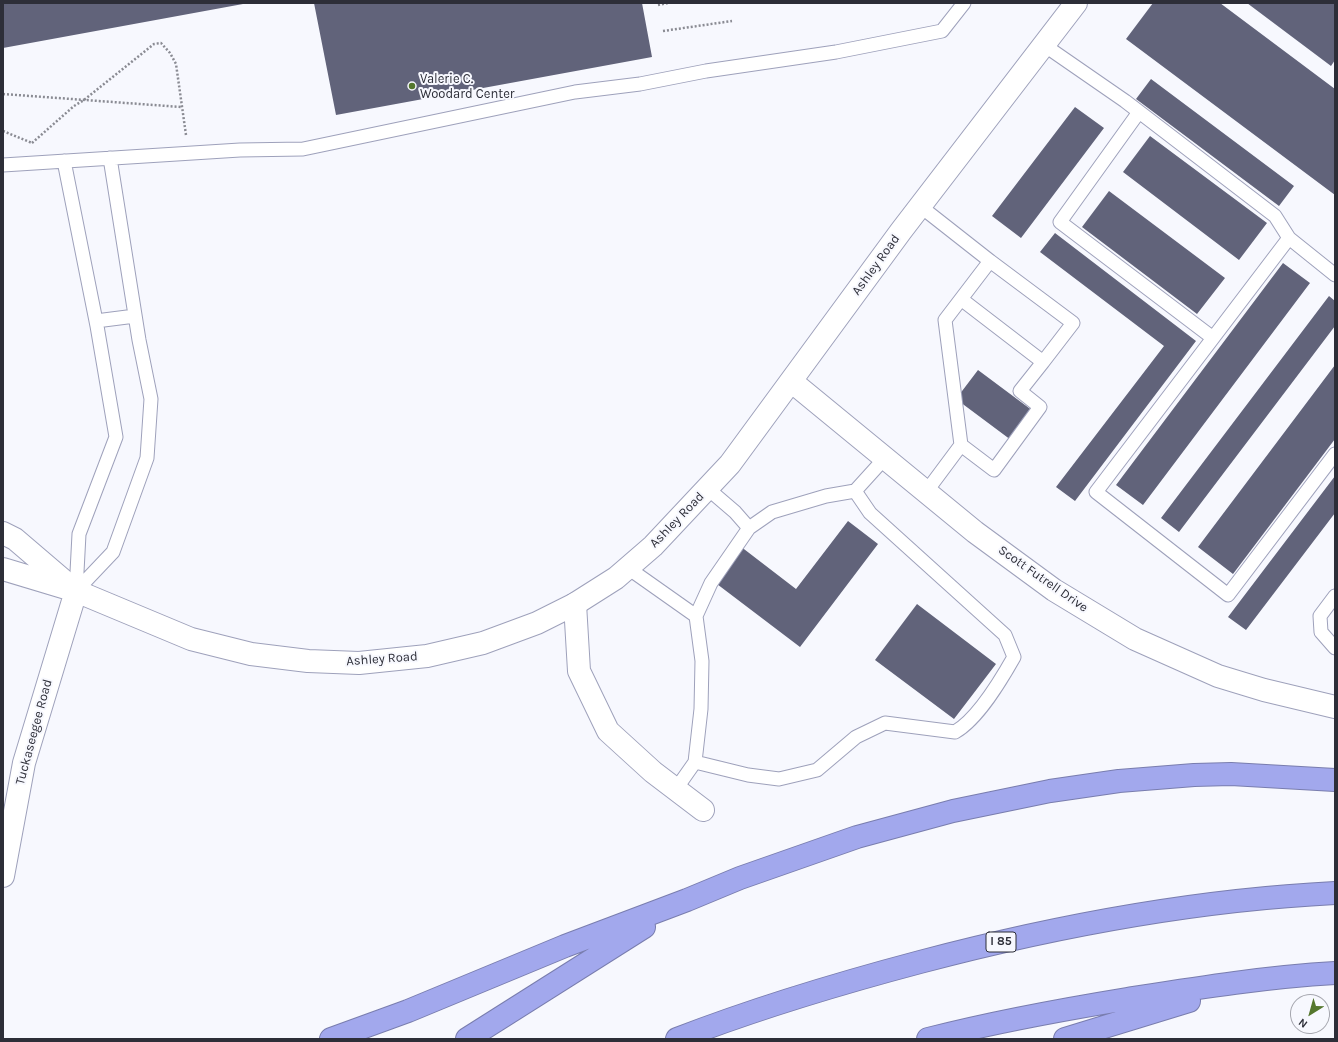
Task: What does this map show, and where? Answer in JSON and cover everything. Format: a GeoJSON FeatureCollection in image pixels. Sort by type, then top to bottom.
{"type":"FeatureCollection","features":[{"type":"Feature","properties":{"kind":"highway"},"geometry":{"type":"LineString","coordinates":[[331,1039],[408,1011],[566,946],[740,878],[857,838],[953,811],[1050,791],[1120,781],[1194,774],[1231,774],[1335,780]]}},
{"type":"Feature","properties":{"kind":"highway","name":"I 85"},"geometry":{"type":"LineString","coordinates":[[677,1039],[732,1018],[820,989],[1008,940],[1108,919],[1239,901],[1335,893]]}},
{"type":"Feature","properties":{"kind":"highway"},"geometry":{"type":"LineString","coordinates":[[467,1039],[687,900]]}},
{"type":"Feature","properties":{"kind":"highway"},"geometry":{"type":"LineString","coordinates":[[928,1039],[1022,1016],[1193,988],[1281,976],[1335,973]]}},
{"type":"Feature","properties":{"kind":"highway"},"geometry":{"type":"LineString","coordinates":[[1065,1039],[1166,1008],[1281,976]]}},
{"type":"Feature","properties":{"kind":"street","name":"Ashley Road"},"geometry":{"type":"LineString","coordinates":[[3,570],[76,591],[191,639],[251,654],[308,661],[359,663],[427,656],[483,643],[537,623],[575,604],[616,578],[628,568],[652,546],[730,464],[920,206],[1076,3]]}},
{"type":"Feature","properties":{"kind":"street","name":"Scott Futrell Drive"},"geometry":{"type":"LineString","coordinates":[[790,381],[975,532],[1054,590],[1135,639],[1218,676],[1264,690],[1335,707]]}},
{"type":"Feature","properties":{"kind":"street","name":"Ashley Road"},"geometry":{"type":"LineString","coordinates":[[3,533],[15,539],[76,591]]}},
{"type":"Feature","properties":{"kind":"street","name":"Tuckaseegee Road"},"geometry":{"type":"LineString","coordinates":[[3,876],[24,763],[76,591]]}},
{"type":"Feature","properties":{"kind":"street"},"geometry":{"type":"LineString","coordinates":[[575,604],[579,671],[608,731],[653,772],[703,810]]}},
{"type":"Feature","properties":{"kind":"lane"},"geometry":{"type":"LineString","coordinates":[[3,165],[189,153],[303,149],[575,92],[836,52],[942,31],[964,3]]}},
{"type":"Feature","properties":{"kind":"lane"},"geometry":{"type":"LineString","coordinates":[[1044,45],[1139,112],[1275,216],[1289,238],[1335,274]]}},
{"type":"Feature","properties":{"kind":"lane"},"geometry":{"type":"LineString","coordinates":[[1139,112],[1060,222],[1213,338]]}},
{"type":"Feature","properties":{"kind":"lane"},"geometry":{"type":"LineString","coordinates":[[76,591],[113,552],[147,458],[151,399],[135,316],[110,158]]}},
{"type":"Feature","properties":{"kind":"lane"},"geometry":{"type":"LineString","coordinates":[[64,161],[96,321],[116,437],[79,534],[76,591]]}},
{"type":"Feature","properties":{"kind":"lane"},"geometry":{"type":"LineString","coordinates":[[920,206],[1073,323],[1020,391],[1040,407],[994,470],[961,445]]}},
{"type":"Feature","properties":{"kind":"lane"},"geometry":{"type":"LineString","coordinates":[[1289,238],[1096,492],[1228,595],[1335,454]]}},
{"type":"Feature","properties":{"kind":"lane"},"geometry":{"type":"LineString","coordinates":[[926,492],[961,445],[945,320],[990,261]]}},
{"type":"Feature","properties":{"kind":"lane"},"geometry":{"type":"LineString","coordinates":[[961,299],[1043,362]]}},
{"type":"Feature","properties":{"kind":"lane"},"geometry":{"type":"LineString","coordinates":[[96,321],[135,316]]}},
{"type":"Feature","properties":{"kind":"lane"},"geometry":{"type":"LineString","coordinates":[[676,789],[695,762],[701,709],[702,661],[696,616],[711,583],[749,528],[772,512],[826,496],[855,491],[884,459]]}},
{"type":"Feature","properties":{"kind":"lane"},"geometry":{"type":"LineString","coordinates":[[707,488],[735,512],[749,528]]}},
{"type":"Feature","properties":{"kind":"lane"},"geometry":{"type":"LineString","coordinates":[[695,762],[748,775],[779,780],[817,770],[856,737],[885,723],[955,732],[965,726],[1001,681],[1014,657],[1005,635],[870,513],[855,491]]}},
{"type":"Feature","properties":{"kind":"lane"},"geometry":{"type":"LineString","coordinates":[[628,568],[696,616]]}},
{"type":"Feature","properties":{"kind":"lane"},"geometry":{"type":"LineString","coordinates":[[1335,596],[1320,616],[1321,632],[1335,648]]}},
{"type":"Feature","properties":{"kind":"path"},"geometry":{"type":"LineString","coordinates":[[658,5],[668,3]]}},
{"type":"Feature","properties":{"kind":"path"},"geometry":{"type":"LineString","coordinates":[[663,32],[732,21]]}},
{"type":"Feature","properties":{"kind":"path"},"geometry":{"type":"LineString","coordinates":[[32,143],[74,106],[84,100],[154,44],[161,43],[170,53],[176,64],[181,107],[189,153]]}},
{"type":"Feature","properties":{"kind":"path"},"geometry":{"type":"LineString","coordinates":[[3,94],[181,107]]}},
{"type":"Feature","properties":{"kind":"path"},"geometry":{"type":"LineString","coordinates":[[3,131],[32,143],[34,148]]}},
{"type":"Feature","properties":{"kind":"building"},"geometry":{"type":"Polygon","coordinates":[[[3,3],[243,3],[243,4],[3,48],[3,3]]]}},
{"type":"Feature","properties":{"kind":"building","name":"Valerie C. Woodard Center"},"geometry":{"type":"Polygon","coordinates":[[[314,3],[642,3],[652,57],[336,115],[314,3]]]}},
{"type":"Feature","properties":{"kind":"building"},"geometry":{"type":"Polygon","coordinates":[[[1153,3],[1220,3],[1335,89],[1335,195],[1126,39],[1153,3]]]}},
{"type":"Feature","properties":{"kind":"building"},"geometry":{"type":"Polygon","coordinates":[[[1247,3],[1335,3],[1335,60],[1331,66],[1247,3]]]}},
{"type":"Feature","properties":{"kind":"building"},"geometry":{"type":"Polygon","coordinates":[[[1151,79],[1294,186],[1279,206],[1136,99],[1151,79]]]}},
{"type":"Feature","properties":{"kind":"building"},"geometry":{"type":"Polygon","coordinates":[[[1075,107],[1104,128],[1021,238],[992,216],[1075,107]]]}},
{"type":"Feature","properties":{"kind":"building"},"geometry":{"type":"Polygon","coordinates":[[[1150,136],[1267,223],[1239,260],[1123,172],[1150,136]]]}},
{"type":"Feature","properties":{"kind":"building"},"geometry":{"type":"Polygon","coordinates":[[[1109,191],[1225,278],[1197,314],[1082,227],[1109,191]]]}},
{"type":"Feature","properties":{"kind":"building"},"geometry":{"type":"Polygon","coordinates":[[[1055,233],[1196,341],[1075,501],[1056,487],[1164,346],[1040,252],[1055,233]]]}},
{"type":"Feature","properties":{"kind":"building"},"geometry":{"type":"Polygon","coordinates":[[[1283,263],[1310,283],[1143,505],[1116,485],[1283,263]]]}},
{"type":"Feature","properties":{"kind":"building"},"geometry":{"type":"Polygon","coordinates":[[[1329,296],[1335,301],[1335,326],[1179,532],[1161,518],[1329,296]]]}},
{"type":"Feature","properties":{"kind":"building"},"geometry":{"type":"Polygon","coordinates":[[[1335,365],[1335,439],[1233,574],[1198,547],[1335,365]]]}},
{"type":"Feature","properties":{"kind":"building"},"geometry":{"type":"Polygon","coordinates":[[[978,370],[1033,411],[1011,440],[956,399],[978,370]]]}},
{"type":"Feature","properties":{"kind":"building"},"geometry":{"type":"Polygon","coordinates":[[[1335,476],[1335,513],[1246,630],[1228,617],[1335,476]]]}},
{"type":"Feature","properties":{"kind":"building"},"geometry":{"type":"Polygon","coordinates":[[[848,521],[878,544],[800,647],[713,581],[740,546],[796,589],[848,521]]]}},
{"type":"Feature","properties":{"kind":"building"},"geometry":{"type":"Polygon","coordinates":[[[917,604],[996,664],[954,719],[875,660],[917,604]]]}},
{"type":"Feature","properties":{"kind":"place","name":"Valerie C. Woodard Center"},"geometry":{"type":"Point","coordinates":[412,86]}}]}
